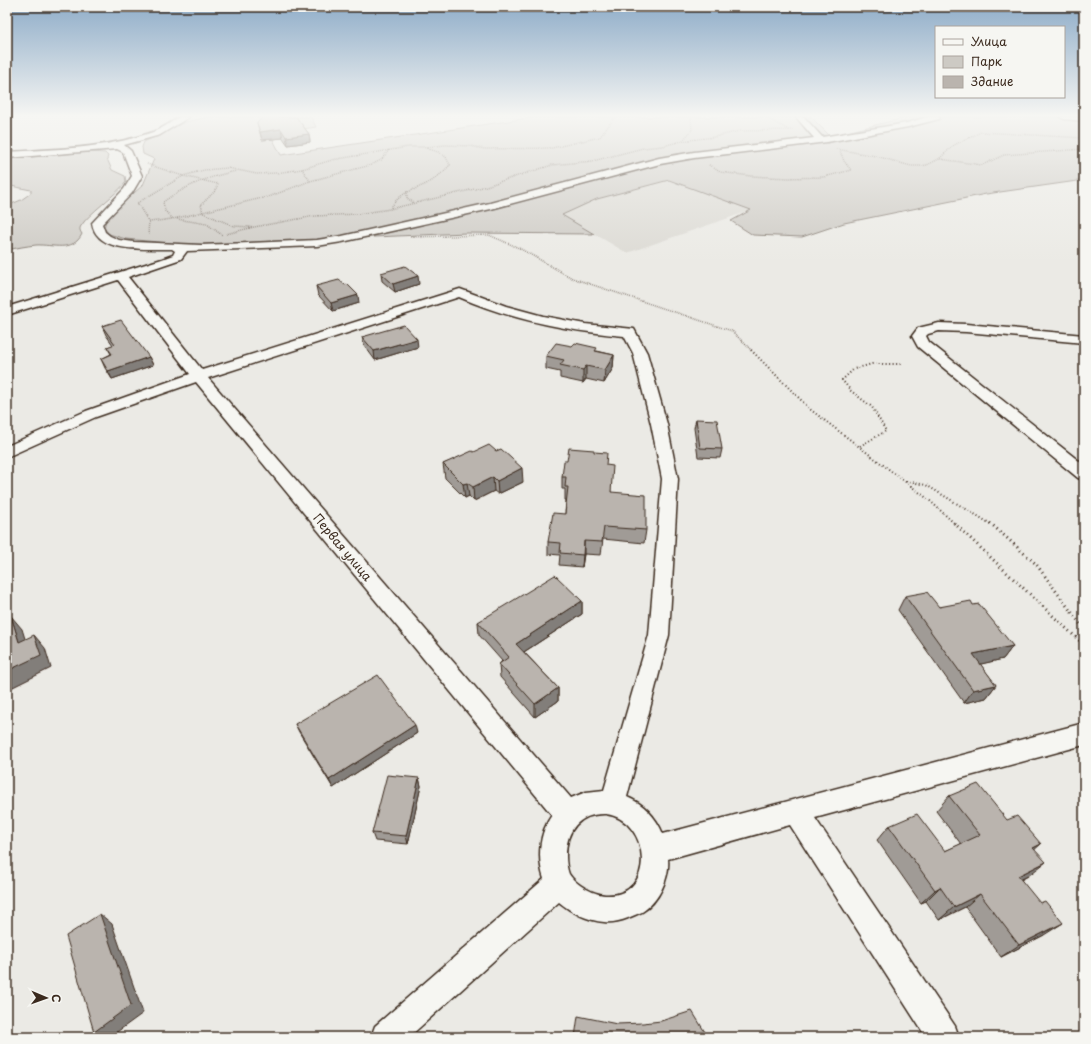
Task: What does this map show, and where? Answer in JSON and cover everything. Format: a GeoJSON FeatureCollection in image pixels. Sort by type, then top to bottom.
{"type":"FeatureCollection","features":[{"type":"Feature","properties":{"kind":"street"},"geometry":{"type":"LineString","coordinates":[[133,166],[137,176],[128,191],[97,223],[98,230],[102,235],[109,240],[122,243],[201,248],[317,243],[342,239],[492,206],[641,166]]}},
{"type":"Feature","properties":{"kind":"street"},"geometry":{"type":"LineString","coordinates":[[7,311],[177,257],[182,251],[180,247]]}},
{"type":"Feature","properties":{"kind":"street","name":"Первая улица"},"geometry":{"type":"LineString","coordinates":[[121,276],[199,376],[569,815]]}},
{"type":"Feature","properties":{"kind":"street"},"geometry":{"type":"LineString","coordinates":[[7,452],[91,414],[199,376],[460,293],[489,306],[532,318],[588,329],[629,332],[640,353],[659,424],[670,479],[658,635],[613,802]]}},
{"type":"Feature","properties":{"kind":"street"},"geometry":{"type":"LineString","coordinates":[[1084,339],[966,328],[939,328],[923,331],[919,336],[923,344],[1084,474]]}},
{"type":"Feature","properties":{"kind":"street"},"geometry":{"type":"LineString","coordinates":[[656,849],[1084,734]]}},
{"type":"Feature","properties":{"kind":"street"},"geometry":{"type":"LineString","coordinates":[[613,802],[637,816],[649,831],[656,849],[655,869],[648,887],[634,901],[616,908],[596,908],[577,900],[559,884],[554,867],[552,847],[558,829],[569,815],[584,805],[613,802]]}},
{"type":"Feature","properties":{"kind":"street"},"geometry":{"type":"LineString","coordinates":[[796,812],[944,1037]]}},
{"type":"Feature","properties":{"kind":"street"},"geometry":{"type":"LineString","coordinates":[[386,1037],[559,884]]}},
{"type":"Feature","properties":{"kind":"path"},"geometry":{"type":"LineString","coordinates":[[203,213],[201,205],[215,191],[218,184],[183,176],[204,170],[227,168],[256,174],[302,169],[313,166]]}},
{"type":"Feature","properties":{"kind":"path"},"geometry":{"type":"LineString","coordinates":[[149,222],[203,213],[270,196],[310,181],[368,166]]}},
{"type":"Feature","properties":{"kind":"path"},"geometry":{"type":"LineString","coordinates":[[390,209],[396,200],[407,191],[423,186],[439,176],[449,166]]}},
{"type":"Feature","properties":{"kind":"path"},"geometry":{"type":"LineString","coordinates":[[710,166],[720,172],[768,177],[814,177],[844,174],[851,170],[848,166]]}},
{"type":"Feature","properties":{"kind":"path"},"geometry":{"type":"LineString","coordinates":[[302,169],[310,181]]}},
{"type":"Feature","properties":{"kind":"path"},"geometry":{"type":"LineString","coordinates":[[222,235],[213,226],[193,220],[173,219],[165,211],[163,202],[176,192],[219,174],[239,170]]}},
{"type":"Feature","properties":{"kind":"path"},"geometry":{"type":"LineString","coordinates":[[407,191],[406,198],[414,204]]}},
{"type":"Feature","properties":{"kind":"path"},"geometry":{"type":"LineString","coordinates":[[203,213],[234,226],[254,227]]}},
{"type":"Feature","properties":{"kind":"path"},"geometry":{"type":"LineString","coordinates":[[404,238],[489,235],[520,248],[572,278],[732,330],[811,410],[928,499],[1018,585],[1084,645]]}},
{"type":"Feature","properties":{"kind":"path"},"geometry":{"type":"LineString","coordinates":[[860,446],[886,431],[872,407],[852,391],[842,380],[854,369],[872,364],[903,364]]}},
{"type":"Feature","properties":{"kind":"path"},"geometry":{"type":"LineString","coordinates":[[904,480],[926,485],[986,520],[1036,564],[1084,629]]}},
{"type":"Feature","properties":{"kind":"shaded area"},"geometry":{"type":"Polygon","coordinates":[[[669,180],[752,210],[627,253],[562,215],[597,199],[669,180]]]}},
{"type":"Feature","properties":{"kind":"green space"},"geometry":{"type":"Polygon","coordinates":[[[7,166],[110,166],[112,170],[125,176],[126,182],[85,221],[80,227],[82,234],[73,244],[68,246],[36,245],[7,250],[7,206],[21,200],[31,193],[31,190],[11,186],[7,183],[7,166]]]}},
{"type":"Feature","properties":{"kind":"green space"},"geometry":{"type":"Polygon","coordinates":[[[151,166],[1084,166],[1084,180],[986,194],[844,223],[802,237],[753,235],[731,221],[751,210],[669,180],[597,199],[562,215],[594,234],[466,233],[190,245],[126,239],[109,234],[104,228],[107,217],[143,185],[151,166]]]}},
{"type":"Feature","properties":{"kind":"building"},"geometry":{"type":"Polygon","coordinates":[[[405,266],[418,276],[393,284],[381,273],[405,266]]]}},
{"type":"Feature","properties":{"kind":"building"},"geometry":{"type":"Polygon","coordinates":[[[339,280],[345,285],[347,284],[358,295],[331,303],[316,286],[339,280]]]}},
{"type":"Feature","properties":{"kind":"building"},"geometry":{"type":"Polygon","coordinates":[[[121,320],[149,357],[108,371],[101,359],[112,354],[107,347],[115,344],[102,326],[121,320]]]}},
{"type":"Feature","properties":{"kind":"building"},"geometry":{"type":"Polygon","coordinates":[[[404,325],[417,339],[374,351],[362,337],[404,325]]]}},
{"type":"Feature","properties":{"kind":"building"},"geometry":{"type":"Polygon","coordinates":[[[556,343],[572,346],[575,343],[597,348],[595,351],[614,355],[605,370],[586,366],[583,370],[560,365],[564,360],[546,356],[556,343]]]}},
{"type":"Feature","properties":{"kind":"building"},"geometry":{"type":"Polygon","coordinates":[[[696,419],[717,420],[722,449],[700,448],[696,419]]]}},
{"type":"Feature","properties":{"kind":"building"},"geometry":{"type":"Polygon","coordinates":[[[489,445],[496,451],[501,449],[522,468],[497,481],[493,477],[473,487],[467,483],[463,484],[443,464],[472,451],[474,452],[489,445]]]}},
{"type":"Feature","properties":{"kind":"building"},"geometry":{"type":"Polygon","coordinates":[[[569,448],[594,450],[594,452],[607,453],[606,465],[613,466],[611,492],[646,495],[646,530],[604,527],[602,542],[584,541],[583,555],[560,553],[561,543],[548,542],[553,513],[565,514],[568,487],[565,487],[566,477],[562,477],[564,461],[567,461],[569,448]]]}},
{"type":"Feature","properties":{"kind":"building"},"geometry":{"type":"Polygon","coordinates":[[[555,575],[582,601],[516,644],[558,688],[535,704],[499,664],[509,657],[478,622],[555,575]]]}},
{"type":"Feature","properties":{"kind":"building"},"geometry":{"type":"Polygon","coordinates":[[[927,592],[939,607],[971,601],[973,605],[979,604],[1013,646],[973,654],[996,685],[973,690],[905,596],[927,592]]]}},
{"type":"Feature","properties":{"kind":"building"},"geometry":{"type":"Polygon","coordinates":[[[11,616],[19,642],[34,635],[41,655],[7,671],[7,618],[11,616]]]}},
{"type":"Feature","properties":{"kind":"building"},"geometry":{"type":"Polygon","coordinates":[[[378,675],[415,725],[329,780],[295,724],[378,675]]]}},
{"type":"Feature","properties":{"kind":"building"},"geometry":{"type":"Polygon","coordinates":[[[387,775],[419,778],[406,836],[372,833],[387,775]]]}},
{"type":"Feature","properties":{"kind":"building"},"geometry":{"type":"Polygon","coordinates":[[[978,784],[1007,820],[1017,816],[1041,844],[1033,848],[1046,862],[1018,876],[1040,903],[1045,901],[1063,923],[1019,945],[980,894],[954,907],[940,887],[935,890],[889,826],[917,814],[945,851],[980,835],[949,796],[978,784]]]}},
{"type":"Feature","properties":{"kind":"building"},"geometry":{"type":"Polygon","coordinates":[[[100,914],[131,1005],[94,1032],[66,936],[100,914]]]}},
{"type":"Feature","properties":{"kind":"building"},"geometry":{"type":"Polygon","coordinates":[[[692,1011],[708,1037],[575,1037],[578,1016],[617,1024],[643,1023],[661,1021],[692,1011]]]}}]}
